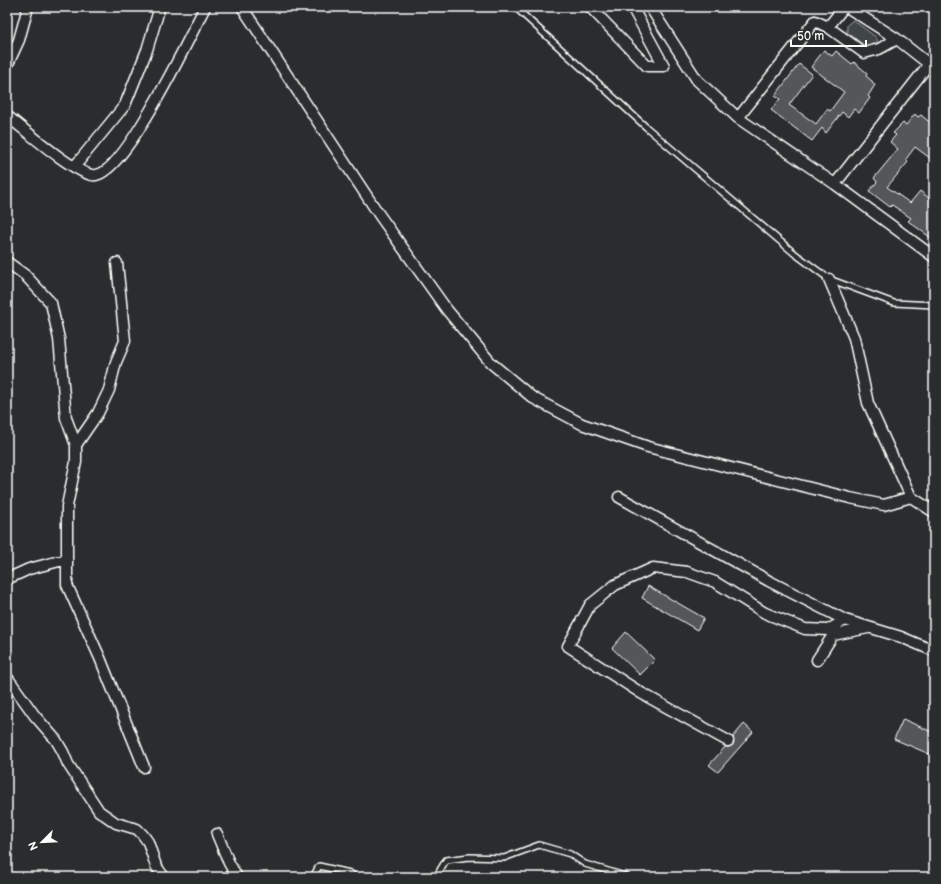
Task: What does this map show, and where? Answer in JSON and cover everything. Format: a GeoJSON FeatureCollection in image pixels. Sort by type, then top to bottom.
{"type":"FeatureCollection","features":[{"type":"Feature","properties":{"kind":"street"},"geometry":{"type":"LineString","coordinates":[[7,66],[19,40],[28,7]]}},
{"type":"Feature","properties":{"kind":"street"},"geometry":{"type":"LineString","coordinates":[[75,166],[125,105],[147,50],[159,10],[158,7]]}},
{"type":"Feature","properties":{"kind":"street"},"geometry":{"type":"LineString","coordinates":[[7,116],[51,150],[75,166],[93,175],[101,173],[113,166],[137,135],[205,7]]}},
{"type":"Feature","properties":{"kind":"street"},"geometry":{"type":"LineString","coordinates":[[242,7],[380,216],[447,310],[491,363],[533,398],[582,424],[655,449],[884,505],[911,497]]}},
{"type":"Feature","properties":{"kind":"street"},"geometry":{"type":"LineString","coordinates":[[590,7],[647,66],[664,66],[632,7]]}},
{"type":"Feature","properties":{"kind":"street"},"geometry":{"type":"LineString","coordinates":[[650,7],[697,80],[738,118],[835,184],[934,257]]}},
{"type":"Feature","properties":{"kind":"street"},"geometry":{"type":"LineString","coordinates":[[828,27],[846,7],[897,39],[931,66],[835,184]]}},
{"type":"Feature","properties":{"kind":"street"},"geometry":{"type":"LineString","coordinates":[[738,118],[815,21],[828,27],[864,53],[879,49],[897,39]]}},
{"type":"Feature","properties":{"kind":"street"},"geometry":{"type":"LineString","coordinates":[[7,262],[25,275],[51,303],[59,339],[66,418],[76,445],[76,462],[67,506],[66,576],[72,599],[100,658],[144,767]]}},
{"type":"Feature","properties":{"kind":"street"},"geometry":{"type":"LineString","coordinates":[[76,445],[98,413],[109,390],[116,362],[125,341],[117,263]]}},
{"type":"Feature","properties":{"kind":"street"},"geometry":{"type":"LineString","coordinates":[[829,279],[854,338],[868,403],[911,497],[934,512]]}},
{"type":"Feature","properties":{"kind":"street"},"geometry":{"type":"LineString","coordinates":[[619,497],[769,581],[845,620],[901,637],[934,651]]}},
{"type":"Feature","properties":{"kind":"street"},"geometry":{"type":"LineString","coordinates":[[7,579],[29,569],[67,559]]}},
{"type":"Feature","properties":{"kind":"street"},"geometry":{"type":"LineString","coordinates":[[728,740],[641,694],[568,646],[590,604],[615,585],[653,568],[686,572],[714,582],[765,613],[805,629],[828,630],[845,620]]}},
{"type":"Feature","properties":{"kind":"street"},"geometry":{"type":"LineString","coordinates":[[816,660],[833,635],[870,627]]}},
{"type":"Feature","properties":{"kind":"street"},"geometry":{"type":"LineString","coordinates":[[7,677],[35,716],[56,740],[68,764],[99,811],[116,823],[137,829],[143,835],[148,842],[156,866],[164,877]]}},
{"type":"Feature","properties":{"kind":"street"},"geometry":{"type":"LineString","coordinates":[[217,834],[237,877]]}},
{"type":"Feature","properties":{"kind":"lane"},"geometry":{"type":"LineString","coordinates":[[515,7],[646,126],[794,253],[829,279],[894,303],[934,305]]}},
{"type":"Feature","properties":{"kind":"lane"},"geometry":{"type":"LineString","coordinates":[[436,877],[446,860],[469,857],[504,858],[539,845],[570,854],[585,864],[628,877]]}},
{"type":"Feature","properties":{"kind":"lane"},"geometry":{"type":"LineString","coordinates":[[313,877],[319,866],[350,873],[355,877]]}},
{"type":"Feature","properties":{"kind":"shaded area"},"geometry":{"type":"Polygon","coordinates":[[[853,20],[877,38],[877,43],[866,47],[847,32],[847,25],[853,20]]]}},
{"type":"Feature","properties":{"kind":"building"},"geometry":{"type":"Polygon","coordinates":[[[824,50],[832,56],[836,51],[852,64],[854,62],[867,73],[866,76],[875,85],[868,96],[870,98],[859,113],[854,109],[848,117],[842,112],[826,133],[822,128],[812,141],[771,110],[780,99],[775,96],[799,64],[812,74],[789,105],[816,124],[827,109],[830,111],[844,92],[811,67],[824,50]]]}},
{"type":"Feature","properties":{"kind":"building"},"geometry":{"type":"Polygon","coordinates":[[[915,114],[918,117],[921,115],[934,126],[934,161],[915,147],[906,159],[908,162],[887,187],[910,203],[920,191],[934,202],[934,240],[908,221],[911,218],[892,205],[890,207],[869,191],[877,182],[874,178],[898,149],[890,142],[896,135],[893,133],[903,123],[906,125],[915,114]]]}},
{"type":"Feature","properties":{"kind":"building"},"geometry":{"type":"Polygon","coordinates":[[[648,586],[704,618],[697,630],[642,598],[648,586]]]}},
{"type":"Feature","properties":{"kind":"building"},"geometry":{"type":"Polygon","coordinates":[[[626,632],[655,660],[640,675],[612,648],[626,632]]]}},
{"type":"Feature","properties":{"kind":"building"},"geometry":{"type":"Polygon","coordinates":[[[903,719],[934,733],[934,756],[894,739],[903,719]]]}},
{"type":"Feature","properties":{"kind":"building"},"geometry":{"type":"Polygon","coordinates":[[[744,724],[753,732],[718,772],[709,765],[725,747],[729,747],[733,744],[733,737],[744,724]]]}}]}
